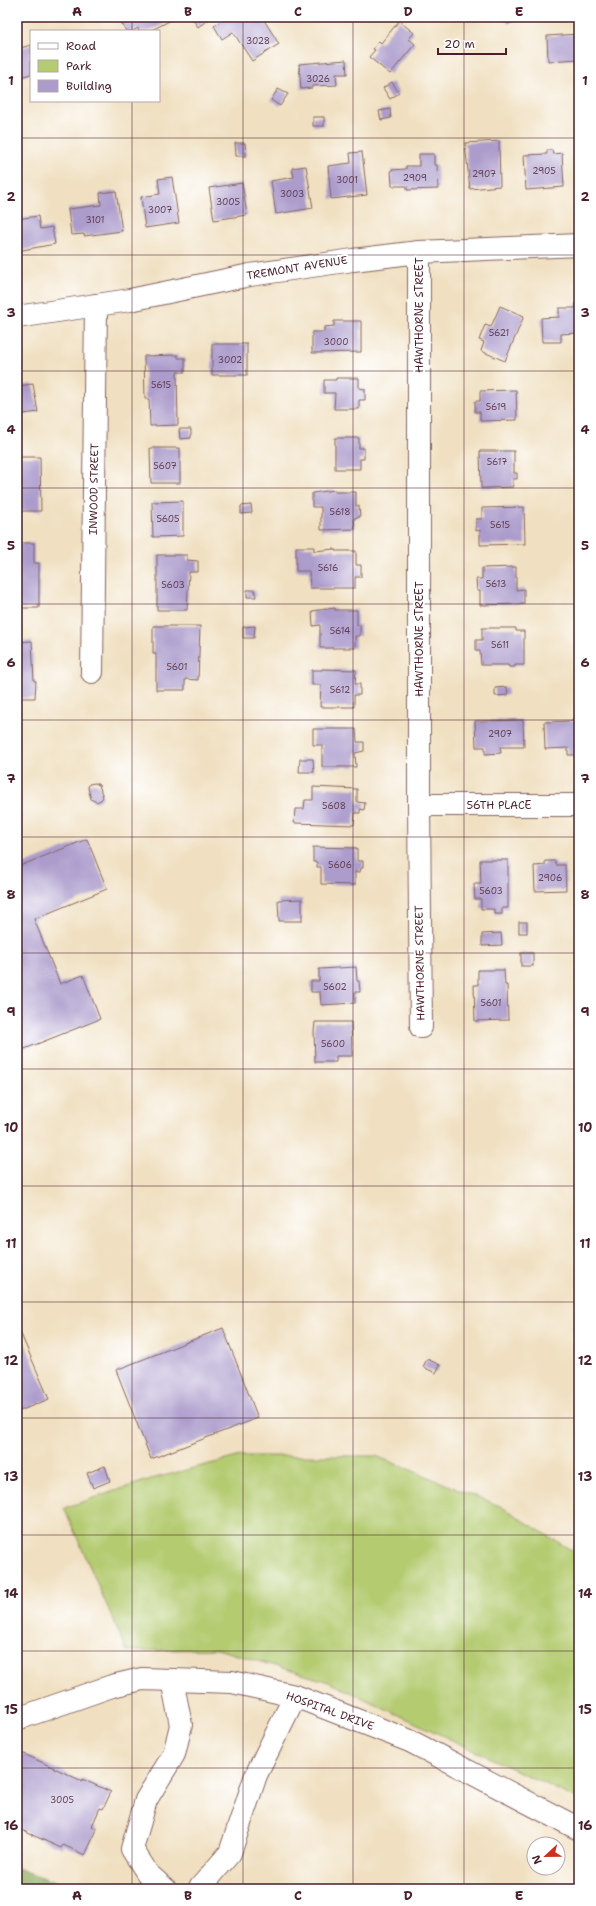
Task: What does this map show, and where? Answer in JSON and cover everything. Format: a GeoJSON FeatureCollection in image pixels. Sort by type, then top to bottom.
{"type":"FeatureCollection","features":[{"type":"Feature","properties":{"kind":"street","name":"TREMONT AVENUE"},"geometry":{"type":"LineString","coordinates":[[17,317],[130,300],[250,275],[419,252],[579,245]]}},
{"type":"Feature","properties":{"kind":"street","name":"HAWTHORNE STREET"},"geometry":{"type":"LineString","coordinates":[[419,252],[419,805],[421,1027]]}},
{"type":"Feature","properties":{"kind":"street","name":"INWOOD STREET"},"geometry":{"type":"LineString","coordinates":[[92,672],[96,305]]}},
{"type":"Feature","properties":{"kind":"street","name":"56TH PLACE"},"geometry":{"type":"LineString","coordinates":[[419,805],[579,805]]}},
{"type":"Feature","properties":{"kind":"street","name":"HOSPITAL DRIVE"},"geometry":{"type":"LineString","coordinates":[[17,1719],[112,1686],[142,1679],[232,1682],[295,1696],[410,1741],[579,1829]]}},
{"type":"Feature","properties":{"kind":"street"},"geometry":{"type":"LineString","coordinates":[[165,1889],[148,1874],[132,1849],[146,1800],[174,1754],[181,1724],[172,1680]]}},
{"type":"Feature","properties":{"kind":"street"},"geometry":{"type":"LineString","coordinates":[[199,1889],[230,1853],[256,1775],[295,1696]]}},
{"type":"Feature","properties":{"kind":"green space"},"geometry":{"type":"Polygon","coordinates":[[[241,1456],[376,1456],[500,1506],[579,1555],[579,1800],[329,1682],[217,1649],[127,1651],[64,1508],[151,1479],[241,1456]]]}},
{"type":"Feature","properties":{"kind":"green space"},"geometry":{"type":"Polygon","coordinates":[[[17,1868],[75,1889],[17,1889],[17,1868]]]}},
{"type":"Feature","properties":{"kind":"building"},"geometry":{"type":"Polygon","coordinates":[[[177,17],[152,30],[139,30],[138,28],[135,30],[125,30],[119,18],[177,17]]]}},
{"type":"Feature","properties":{"kind":"building"},"geometry":{"type":"Polygon","coordinates":[[[191,17],[212,17],[198,27],[191,17]]]}},
{"type":"Feature","properties":{"kind":"building"},"geometry":{"type":"Polygon","coordinates":[[[227,17],[262,17],[279,44],[252,61],[233,32],[222,39],[214,26],[227,17]]]}},
{"type":"Feature","properties":{"kind":"building"},"geometry":{"type":"Polygon","coordinates":[[[504,17],[521,17],[508,24],[504,17]]]}},
{"type":"Feature","properties":{"kind":"building"},"geometry":{"type":"Polygon","coordinates":[[[399,21],[414,33],[409,39],[415,44],[390,74],[369,57],[375,50],[373,49],[379,41],[381,43],[399,21]]]}},
{"type":"Feature","properties":{"kind":"building"},"geometry":{"type":"Polygon","coordinates":[[[579,34],[579,59],[548,61],[547,36],[579,34]]]}},
{"type":"Feature","properties":{"kind":"building"},"geometry":{"type":"Polygon","coordinates":[[[30,45],[30,74],[17,78],[17,49],[30,45]]]}},
{"type":"Feature","properties":{"kind":"building"},"geometry":{"type":"Polygon","coordinates":[[[346,60],[347,74],[336,74],[337,85],[312,86],[312,88],[301,89],[299,64],[346,60]]]}},
{"type":"Feature","properties":{"kind":"building"},"geometry":{"type":"Polygon","coordinates":[[[392,82],[399,93],[390,99],[383,88],[392,82]]]}},
{"type":"Feature","properties":{"kind":"building"},"geometry":{"type":"Polygon","coordinates":[[[278,89],[288,94],[280,106],[271,100],[278,89]]]}},
{"type":"Feature","properties":{"kind":"building"},"geometry":{"type":"Polygon","coordinates":[[[390,109],[391,118],[381,120],[379,111],[390,109]]]}},
{"type":"Feature","properties":{"kind":"building"},"geometry":{"type":"Polygon","coordinates":[[[313,117],[324,117],[324,126],[313,126],[313,117]]]}},
{"type":"Feature","properties":{"kind":"building"},"geometry":{"type":"Polygon","coordinates":[[[499,141],[500,186],[470,189],[465,143],[499,141]]]}},
{"type":"Feature","properties":{"kind":"building"},"geometry":{"type":"Polygon","coordinates":[[[235,143],[245,143],[246,156],[236,156],[235,143]]]}},
{"type":"Feature","properties":{"kind":"building"},"geometry":{"type":"Polygon","coordinates":[[[547,150],[552,150],[553,154],[562,153],[564,187],[526,190],[524,155],[547,154],[547,150]]]}},
{"type":"Feature","properties":{"kind":"building"},"geometry":{"type":"Polygon","coordinates":[[[362,152],[367,195],[331,199],[328,166],[351,163],[350,153],[362,152]]]}},
{"type":"Feature","properties":{"kind":"building"},"geometry":{"type":"Polygon","coordinates":[[[419,154],[434,154],[434,165],[437,165],[438,189],[407,190],[407,186],[392,186],[391,170],[406,169],[406,166],[419,166],[419,154]]]}},
{"type":"Feature","properties":{"kind":"building"},"geometry":{"type":"Polygon","coordinates":[[[306,166],[313,208],[276,214],[271,181],[294,177],[292,168],[306,166]]]}},
{"type":"Feature","properties":{"kind":"building"},"geometry":{"type":"Polygon","coordinates":[[[172,177],[179,223],[145,228],[141,197],[160,194],[158,179],[172,177]]]}},
{"type":"Feature","properties":{"kind":"building"},"geometry":{"type":"Polygon","coordinates":[[[242,183],[247,215],[214,220],[209,188],[242,183]]]}},
{"type":"Feature","properties":{"kind":"building"},"geometry":{"type":"Polygon","coordinates":[[[116,191],[122,231],[84,236],[84,234],[71,235],[68,209],[101,205],[100,193],[116,191]]]}},
{"type":"Feature","properties":{"kind":"building"},"geometry":{"type":"Polygon","coordinates":[[[38,216],[40,229],[52,227],[55,244],[17,251],[17,219],[38,216]]]}},
{"type":"Feature","properties":{"kind":"building"},"geometry":{"type":"Polygon","coordinates":[[[576,303],[579,303],[579,333],[561,334],[561,342],[542,342],[541,318],[559,317],[559,308],[576,308],[576,303]]]}},
{"type":"Feature","properties":{"kind":"building"},"geometry":{"type":"Polygon","coordinates":[[[500,306],[524,316],[505,361],[481,351],[484,342],[479,340],[485,325],[491,327],[500,306]]]}},
{"type":"Feature","properties":{"kind":"building"},"geometry":{"type":"Polygon","coordinates":[[[334,321],[361,321],[361,352],[312,353],[312,332],[324,332],[324,327],[334,326],[334,321]]]}},
{"type":"Feature","properties":{"kind":"building"},"geometry":{"type":"Polygon","coordinates":[[[212,344],[247,344],[247,375],[212,375],[212,344]]]}},
{"type":"Feature","properties":{"kind":"building"},"geometry":{"type":"Polygon","coordinates":[[[178,355],[178,358],[185,358],[185,372],[177,372],[178,425],[150,426],[149,399],[145,399],[144,356],[178,355]]]}},
{"type":"Feature","properties":{"kind":"building"},"geometry":{"type":"Polygon","coordinates":[[[336,378],[359,378],[359,388],[365,389],[365,400],[359,400],[359,409],[334,409],[335,393],[324,393],[324,380],[336,380],[336,378]]]}},
{"type":"Feature","properties":{"kind":"building"},"geometry":{"type":"Polygon","coordinates":[[[33,384],[38,412],[17,415],[17,386],[33,384]]]}},
{"type":"Feature","properties":{"kind":"building"},"geometry":{"type":"Polygon","coordinates":[[[516,390],[517,420],[480,421],[480,412],[475,412],[475,401],[480,401],[480,391],[516,390]]]}},
{"type":"Feature","properties":{"kind":"building"},"geometry":{"type":"Polygon","coordinates":[[[179,429],[191,429],[191,438],[180,439],[179,429]]]}},
{"type":"Feature","properties":{"kind":"building"},"geometry":{"type":"Polygon","coordinates":[[[335,438],[359,438],[359,448],[364,448],[364,459],[360,459],[360,469],[335,469],[335,438]]]}},
{"type":"Feature","properties":{"kind":"building"},"geometry":{"type":"Polygon","coordinates":[[[150,448],[180,448],[180,483],[151,483],[150,448]]]}},
{"type":"Feature","properties":{"kind":"building"},"geometry":{"type":"Polygon","coordinates":[[[480,451],[514,451],[514,473],[517,473],[517,479],[513,479],[513,487],[481,488],[480,451]]]}},
{"type":"Feature","properties":{"kind":"building"},"geometry":{"type":"Polygon","coordinates":[[[17,457],[40,457],[41,511],[17,511],[17,457]]]}},
{"type":"Feature","properties":{"kind":"building"},"geometry":{"type":"Polygon","coordinates":[[[335,490],[335,492],[356,492],[356,506],[359,506],[360,517],[354,518],[355,529],[321,530],[321,507],[312,507],[312,493],[335,490]]]}},
{"type":"Feature","properties":{"kind":"building"},"geometry":{"type":"Polygon","coordinates":[[[183,501],[183,536],[153,537],[152,502],[183,501]]]}},
{"type":"Feature","properties":{"kind":"building"},"geometry":{"type":"Polygon","coordinates":[[[251,505],[252,513],[241,514],[241,506],[251,505]]]}},
{"type":"Feature","properties":{"kind":"building"},"geometry":{"type":"Polygon","coordinates":[[[524,507],[525,544],[480,545],[480,530],[476,531],[476,519],[482,519],[482,508],[524,507]]]}},
{"type":"Feature","properties":{"kind":"building"},"geometry":{"type":"Polygon","coordinates":[[[17,543],[34,543],[34,563],[39,563],[39,608],[17,608],[17,543]]]}},
{"type":"Feature","properties":{"kind":"building"},"geometry":{"type":"Polygon","coordinates":[[[296,547],[314,547],[314,551],[335,549],[335,551],[356,551],[356,565],[361,565],[361,577],[355,577],[355,588],[310,588],[309,571],[296,571],[296,547]]]}},
{"type":"Feature","properties":{"kind":"building"},"geometry":{"type":"Polygon","coordinates":[[[157,555],[187,555],[187,560],[198,561],[198,572],[189,572],[187,610],[157,610],[157,555]]]}},
{"type":"Feature","properties":{"kind":"building"},"geometry":{"type":"Polygon","coordinates":[[[516,567],[516,590],[524,589],[524,604],[480,605],[480,591],[477,591],[476,579],[482,579],[482,568],[516,567]]]}},
{"type":"Feature","properties":{"kind":"building"},"geometry":{"type":"Polygon","coordinates":[[[247,590],[255,590],[256,597],[247,597],[247,590]]]}},
{"type":"Feature","properties":{"kind":"building"},"geometry":{"type":"Polygon","coordinates":[[[335,608],[335,610],[357,610],[357,625],[360,625],[360,636],[355,636],[355,648],[320,648],[320,625],[313,626],[312,611],[335,608]]]}},
{"type":"Feature","properties":{"kind":"building"},"geometry":{"type":"Polygon","coordinates":[[[153,626],[200,626],[198,680],[185,679],[185,690],[156,690],[156,654],[153,654],[153,626]]]}},
{"type":"Feature","properties":{"kind":"building"},"geometry":{"type":"Polygon","coordinates":[[[255,626],[254,638],[243,638],[243,627],[255,626]]]}},
{"type":"Feature","properties":{"kind":"building"},"geometry":{"type":"Polygon","coordinates":[[[482,628],[516,628],[516,631],[524,631],[524,665],[509,667],[508,665],[481,665],[480,651],[476,651],[476,640],[482,640],[482,628]]]}},
{"type":"Feature","properties":{"kind":"building"},"geometry":{"type":"Polygon","coordinates":[[[32,641],[34,681],[36,681],[35,698],[17,698],[17,642],[32,641]]]}},
{"type":"Feature","properties":{"kind":"building"},"geometry":{"type":"Polygon","coordinates":[[[312,670],[356,670],[355,684],[360,684],[360,695],[354,695],[354,707],[320,707],[321,685],[312,685],[312,670]]]}},
{"type":"Feature","properties":{"kind":"building"},"geometry":{"type":"Polygon","coordinates":[[[507,687],[508,695],[495,696],[495,688],[507,687]]]}},
{"type":"Feature","properties":{"kind":"building"},"geometry":{"type":"Polygon","coordinates":[[[573,718],[579,718],[579,755],[568,755],[568,748],[545,749],[544,722],[573,721],[573,718]]]}},
{"type":"Feature","properties":{"kind":"building"},"geometry":{"type":"Polygon","coordinates":[[[523,720],[524,747],[500,747],[501,753],[485,754],[485,747],[476,747],[475,721],[523,720]]]}},
{"type":"Feature","properties":{"kind":"building"},"geometry":{"type":"Polygon","coordinates":[[[313,729],[356,729],[357,742],[364,742],[364,751],[355,753],[356,767],[322,767],[322,745],[313,745],[313,729]]]}},
{"type":"Feature","properties":{"kind":"building"},"geometry":{"type":"Polygon","coordinates":[[[300,759],[313,759],[314,772],[299,772],[300,759]]]}},
{"type":"Feature","properties":{"kind":"building"},"geometry":{"type":"Polygon","coordinates":[[[95,783],[99,785],[103,797],[101,800],[96,802],[91,799],[88,788],[89,784],[95,783]]]}},
{"type":"Feature","properties":{"kind":"building"},"geometry":{"type":"Polygon","coordinates":[[[313,787],[357,789],[357,802],[365,803],[364,810],[360,809],[360,813],[355,813],[354,825],[294,823],[295,809],[304,809],[305,800],[313,800],[313,787]]]}},
{"type":"Feature","properties":{"kind":"building"},"geometry":{"type":"Polygon","coordinates":[[[87,839],[107,889],[34,919],[60,984],[83,975],[100,1019],[17,1052],[17,867],[87,839]]]}},
{"type":"Feature","properties":{"kind":"building"},"geometry":{"type":"Polygon","coordinates":[[[313,847],[357,848],[357,861],[363,861],[363,868],[361,868],[360,872],[355,872],[355,885],[321,884],[321,867],[317,867],[317,862],[313,862],[313,847]]]}},
{"type":"Feature","properties":{"kind":"building"},"geometry":{"type":"Polygon","coordinates":[[[480,860],[508,860],[508,908],[502,908],[502,914],[494,914],[494,909],[481,909],[481,899],[475,899],[474,884],[481,884],[480,860]]]}},
{"type":"Feature","properties":{"kind":"building"},"geometry":{"type":"Polygon","coordinates":[[[545,861],[555,861],[556,865],[565,865],[566,890],[535,891],[534,866],[545,865],[545,861]]]}},
{"type":"Feature","properties":{"kind":"building"},"geometry":{"type":"Polygon","coordinates":[[[302,899],[302,921],[279,921],[278,900],[302,899]]]}},
{"type":"Feature","properties":{"kind":"building"},"geometry":{"type":"Polygon","coordinates":[[[519,922],[527,922],[527,933],[519,933],[519,922]]]}},
{"type":"Feature","properties":{"kind":"building"},"geometry":{"type":"Polygon","coordinates":[[[501,933],[502,945],[482,946],[482,934],[501,933]]]}},
{"type":"Feature","properties":{"kind":"building"},"geometry":{"type":"Polygon","coordinates":[[[521,953],[533,953],[533,966],[521,966],[521,953]]]}},
{"type":"Feature","properties":{"kind":"building"},"geometry":{"type":"Polygon","coordinates":[[[356,967],[357,981],[359,981],[360,992],[355,992],[355,1003],[321,1005],[320,992],[311,992],[311,981],[319,981],[319,969],[356,967]]]}},
{"type":"Feature","properties":{"kind":"building"},"geometry":{"type":"Polygon","coordinates":[[[478,970],[504,970],[505,985],[507,985],[508,1020],[475,1021],[474,985],[478,985],[478,970]]]}},
{"type":"Feature","properties":{"kind":"building"},"geometry":{"type":"Polygon","coordinates":[[[315,1022],[351,1022],[352,1056],[336,1056],[336,1062],[315,1062],[315,1022]]]}},
{"type":"Feature","properties":{"kind":"building"},"geometry":{"type":"Polygon","coordinates":[[[17,1325],[49,1399],[17,1412],[17,1325]]]}},
{"type":"Feature","properties":{"kind":"building"},"geometry":{"type":"Polygon","coordinates":[[[223,1328],[258,1418],[151,1459],[116,1370],[223,1328]]]}},
{"type":"Feature","properties":{"kind":"building"},"geometry":{"type":"Polygon","coordinates":[[[427,1359],[440,1365],[436,1373],[423,1367],[427,1359]]]}},
{"type":"Feature","properties":{"kind":"building"},"geometry":{"type":"Polygon","coordinates":[[[105,1466],[110,1481],[93,1488],[87,1473],[105,1466]]]}},
{"type":"Feature","properties":{"kind":"building"},"geometry":{"type":"Polygon","coordinates":[[[22,1753],[82,1781],[82,1779],[111,1792],[103,1809],[100,1808],[92,1826],[96,1828],[96,1832],[85,1855],[63,1845],[61,1848],[17,1828],[17,1763],[22,1753]]]}}]}
